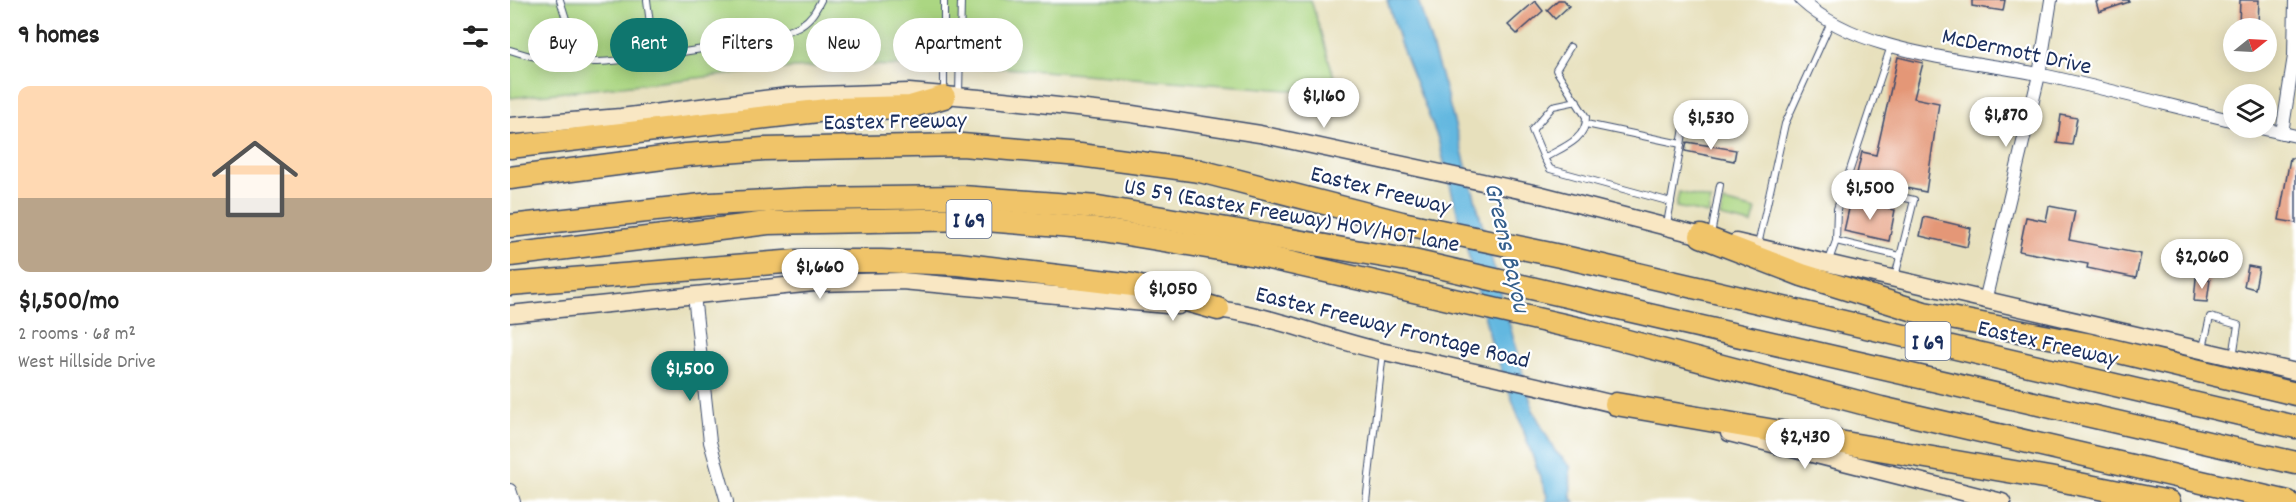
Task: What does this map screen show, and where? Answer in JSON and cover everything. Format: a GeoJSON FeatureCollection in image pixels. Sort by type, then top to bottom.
{"type":"FeatureCollection","features":[{"type":"Feature","properties":{"kind":"highway"},"geometry":{"type":"LineString","coordinates":[[510,147],[835,110],[910,107],[952,98]]}},
{"type":"Feature","properties":{"kind":"highway","name":"Eastex Freeway"},"geometry":{"type":"LineString","coordinates":[[510,178],[686,155],[752,150],[962,145],[1080,155],[1200,171],[1402,224],[1560,256],[2296,427]]}},
{"type":"Feature","properties":{"kind":"highway","name":"US 59 (Eastex Freeway) HOV/HOT lane"},"geometry":{"type":"LineString","coordinates":[[510,226],[711,204],[807,199],[962,197],[1098,207],[1413,261],[2296,463]]}},
{"type":"Feature","properties":{"kind":"highway","name":"I 69"},"geometry":{"type":"LineString","coordinates":[[510,255],[768,223],[974,219],[1096,229],[1256,255],[1585,330],[1881,408],[2288,502]]}},
{"type":"Feature","properties":{"kind":"highway"},"geometry":{"type":"LineString","coordinates":[[1706,237],[1802,275],[1924,313],[2086,344],[2296,394]]}},
{"type":"Feature","properties":{"kind":"highway"},"geometry":{"type":"LineString","coordinates":[[510,284],[797,261],[881,261],[958,264],[1133,285],[1218,309]]}},
{"type":"Feature","properties":{"kind":"highway"},"geometry":{"type":"LineString","coordinates":[[1616,404],[2049,478],[2169,502]]}},
{"type":"Feature","properties":{"kind":"main road"},"geometry":{"type":"LineString","coordinates":[[510,126],[621,117],[788,96],[909,92],[1132,114],[1260,134],[1382,159],[1538,194],[1667,228],[1758,246],[2296,372]]}},
{"type":"Feature","properties":{"kind":"main road","name":"Eastex Freeway Frontage Road"},"geometry":{"type":"LineString","coordinates":[[510,314],[814,283],[902,281],[1218,309],[1302,328],[1383,351],[1451,364],[1616,404],[2002,502]]}},
{"type":"Feature","properties":{"kind":"street","name":"McDermott Drive"},"geometry":{"type":"LineString","coordinates":[[1801,0],[1832,22],[1891,46],[2039,75],[2223,118]]}},
{"type":"Feature","properties":{"kind":"street"},"geometry":{"type":"LineString","coordinates":[[1985,301],[2039,75],[2051,0]]}},
{"type":"Feature","properties":{"kind":"street"},"geometry":{"type":"LineString","coordinates":[[2282,133],[2294,56],[2295,0]]}},
{"type":"Feature","properties":{"kind":"street"},"geometry":{"type":"LineString","coordinates":[[2277,132],[2296,136]]}},
{"type":"Feature","properties":{"kind":"street"},"geometry":{"type":"LineString","coordinates":[[694,295],[710,442],[727,502]]}},
{"type":"Feature","properties":{"kind":"street"},"geometry":{"type":"LineString","coordinates":[[510,490],[514,502]]}},
{"type":"Feature","properties":{"kind":"lane"},"geometry":{"type":"LineString","coordinates":[[560,0],[566,18]]}},
{"type":"Feature","properties":{"kind":"lane"},"geometry":{"type":"LineString","coordinates":[[647,0],[649,18]]}},
{"type":"Feature","properties":{"kind":"lane"},"geometry":{"type":"LineString","coordinates":[[688,49],[791,30],[809,19],[821,0]]}},
{"type":"Feature","properties":{"kind":"lane"},"geometry":{"type":"LineString","coordinates":[[944,0],[952,98]]}},
{"type":"Feature","properties":{"kind":"lane"},"geometry":{"type":"LineString","coordinates":[[952,98],[960,0]]}},
{"type":"Feature","properties":{"kind":"lane"},"geometry":{"type":"LineString","coordinates":[[1758,246],[1785,124],[1832,22]]}},
{"type":"Feature","properties":{"kind":"lane"},"geometry":{"type":"LineString","coordinates":[[1828,263],[1836,241],[1837,209],[1891,46]]}},
{"type":"Feature","properties":{"kind":"lane"},"geometry":{"type":"LineString","coordinates":[[1544,158],[1576,139],[1586,124],[1586,117],[1556,69],[1570,47]]}},
{"type":"Feature","properties":{"kind":"lane"},"geometry":{"type":"LineString","coordinates":[[510,50],[528,56]]}},
{"type":"Feature","properties":{"kind":"lane"},"geometry":{"type":"LineString","coordinates":[[1577,101],[1553,106],[1532,130],[1550,170],[1671,202]]}},
{"type":"Feature","properties":{"kind":"lane"},"geometry":{"type":"LineString","coordinates":[[1586,124],[1681,144]]}},
{"type":"Feature","properties":{"kind":"lane"},"geometry":{"type":"LineString","coordinates":[[1667,228],[1684,128]]}},
{"type":"Feature","properties":{"kind":"lane"},"geometry":{"type":"LineString","coordinates":[[1845,184],[1914,201],[1895,279]]}},
{"type":"Feature","properties":{"kind":"lane"},"geometry":{"type":"LineString","coordinates":[[1706,237],[1720,185]]}},
{"type":"Feature","properties":{"kind":"lane"},"geometry":{"type":"LineString","coordinates":[[1836,241],[1900,256]]}},
{"type":"Feature","properties":{"kind":"lane"},"geometry":{"type":"LineString","coordinates":[[2202,350],[2210,316],[2238,325],[2233,357]]}},
{"type":"Feature","properties":{"kind":"lane"},"geometry":{"type":"LineString","coordinates":[[1366,502],[1383,351]]}},
{"type":"Feature","properties":{"kind":"green space"},"geometry":{"type":"Polygon","coordinates":[[[510,0],[1311,0],[1339,94],[1023,69],[1023,18],[893,18],[893,66],[881,65],[881,18],[806,18],[806,67],[794,68],[794,18],[700,18],[700,72],[754,72],[510,98],[510,0]]]}},
{"type":"Feature","properties":{"kind":"green space"},"geometry":{"type":"Polygon","coordinates":[[[1679,192],[1711,200],[1708,214],[1676,207],[1679,192]]]}},
{"type":"Feature","properties":{"kind":"green space"},"geometry":{"type":"Polygon","coordinates":[[[1723,202],[1756,210],[1752,224],[1720,217],[1723,202]]]}},
{"type":"Feature","properties":{"kind":"water"},"geometry":{"type":"Polygon","coordinates":[[[1387,0],[1418,0],[1444,85],[1533,410],[1555,451],[1570,466],[1571,497],[1575,502],[1546,502],[1547,496],[1491,341],[1438,139],[1400,43],[1387,0]]]}},
{"type":"Feature","properties":{"kind":"building"},"geometry":{"type":"Polygon","coordinates":[[[1558,0],[1564,0],[1569,6],[1555,19],[1547,10],[1558,0]]]}},
{"type":"Feature","properties":{"kind":"building"},"geometry":{"type":"Polygon","coordinates":[[[1972,0],[2005,0],[2003,11],[1972,6],[1972,0]]]}},
{"type":"Feature","properties":{"kind":"building"},"geometry":{"type":"Polygon","coordinates":[[[2128,0],[2129,2],[2099,12],[2096,2],[2128,0]]]}},
{"type":"Feature","properties":{"kind":"building"},"geometry":{"type":"Polygon","coordinates":[[[2240,0],[2259,0],[2258,18],[2239,18],[2240,0]]]}},
{"type":"Feature","properties":{"kind":"building"},"geometry":{"type":"Polygon","coordinates":[[[1535,1],[1543,11],[1517,34],[1508,25],[1535,1]]]}},
{"type":"Feature","properties":{"kind":"building"},"geometry":{"type":"Polygon","coordinates":[[[1898,57],[1923,63],[1914,98],[1939,103],[1926,192],[1856,178],[1862,152],[1876,155],[1898,57]]]}},
{"type":"Feature","properties":{"kind":"building"},"geometry":{"type":"Polygon","coordinates":[[[2061,115],[2077,118],[2072,145],[2057,143],[2061,115]]]}},
{"type":"Feature","properties":{"kind":"building"},"geometry":{"type":"Polygon","coordinates":[[[1687,142],[1736,150],[1734,161],[1685,151],[1687,142]]]}},
{"type":"Feature","properties":{"kind":"building"},"geometry":{"type":"Polygon","coordinates":[[[2290,158],[2296,158],[2296,223],[2279,220],[2290,158]]]}},
{"type":"Feature","properties":{"kind":"building"},"geometry":{"type":"Polygon","coordinates":[[[1851,200],[1895,210],[1889,241],[1844,231],[1851,200]]]}},
{"type":"Feature","properties":{"kind":"building"},"geometry":{"type":"Polygon","coordinates":[[[2049,206],[2075,211],[2069,240],[2141,254],[2136,278],[2087,268],[2088,264],[2019,251],[2026,217],[2046,221],[2049,206]]]}},
{"type":"Feature","properties":{"kind":"building"},"geometry":{"type":"Polygon","coordinates":[[[1924,217],[1971,228],[1967,247],[1920,236],[1924,217]]]}},
{"type":"Feature","properties":{"kind":"building"},"geometry":{"type":"Polygon","coordinates":[[[2248,266],[2259,268],[2255,289],[2244,286],[2248,266]]]}},
{"type":"Feature","properties":{"kind":"building"},"geometry":{"type":"Polygon","coordinates":[[[2196,278],[2210,280],[2207,302],[2194,301],[2196,278]]]}},
{"type":"Feature","properties":{"kind":"water label","name":"Greens Bayou"},"geometry":{"type":"Point","coordinates":[1509,247]}}]}
